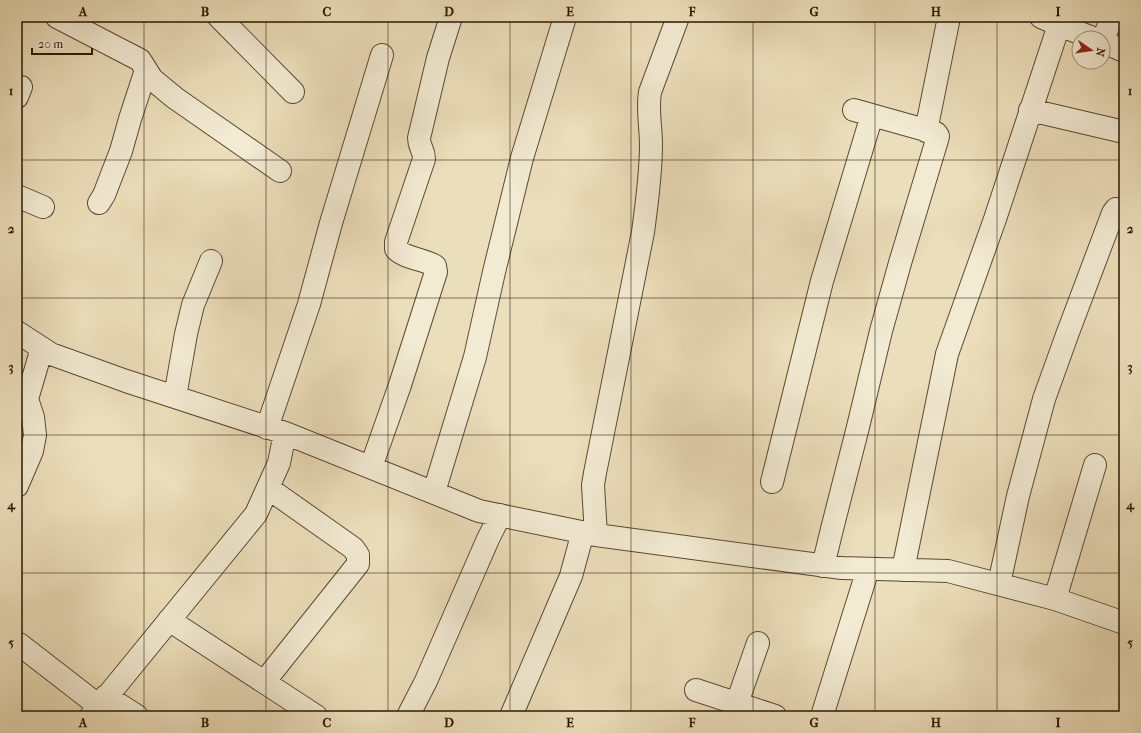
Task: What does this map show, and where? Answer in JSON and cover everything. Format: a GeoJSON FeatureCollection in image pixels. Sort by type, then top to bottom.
{"type":"FeatureCollection","features":[{"type":"Feature","properties":{"kind":"street"},"geometry":{"type":"LineString","coordinates":[[57,17],[140,60],[152,79],[175,98],[280,171]]}},
{"type":"Feature","properties":{"kind":"street"},"geometry":{"type":"LineString","coordinates":[[371,467],[400,385],[436,272],[435,266],[429,262],[400,253],[396,249],[396,242],[424,160],[424,152],[419,144],[419,138],[438,58],[451,17]]}},
{"type":"Feature","properties":{"kind":"street"},"geometry":{"type":"LineString","coordinates":[[434,492],[475,357],[522,158],[565,17]]}},
{"type":"Feature","properties":{"kind":"street"},"geometry":{"type":"LineString","coordinates":[[511,716],[589,534],[595,473],[643,232],[648,198],[651,145],[649,96],[678,17]]}},
{"type":"Feature","properties":{"kind":"street"},"geometry":{"type":"LineString","coordinates":[[926,131],[949,17]]}},
{"type":"Feature","properties":{"kind":"street"},"geometry":{"type":"LineString","coordinates":[[1107,30],[1112,17]]}},
{"type":"Feature","properties":{"kind":"street"},"geometry":{"type":"LineString","coordinates":[[221,18],[293,92]]}},
{"type":"Feature","properties":{"kind":"street"},"geometry":{"type":"LineString","coordinates":[[903,570],[947,354],[995,219],[1030,110],[1050,21],[1073,30]]}},
{"type":"Feature","properties":{"kind":"street"},"geometry":{"type":"LineString","coordinates":[[1111,45],[1124,51]]}},
{"type":"Feature","properties":{"kind":"street"},"geometry":{"type":"LineString","coordinates":[[99,706],[256,514],[279,463],[276,430],[331,223],[382,55]]}},
{"type":"Feature","properties":{"kind":"street"},"geometry":{"type":"LineString","coordinates":[[99,203],[104,195],[122,151],[130,119],[146,70]]}},
{"type":"Feature","properties":{"kind":"street"},"geometry":{"type":"LineString","coordinates":[[1030,110],[1124,132]]}},
{"type":"Feature","properties":{"kind":"street"},"geometry":{"type":"LineString","coordinates":[[772,482],[863,112],[936,133],[938,140],[900,263],[881,331],[823,566]]}},
{"type":"Feature","properties":{"kind":"street"},"geometry":{"type":"LineString","coordinates":[[17,196],[43,207]]}},
{"type":"Feature","properties":{"kind":"street"},"geometry":{"type":"LineString","coordinates":[[999,584],[1018,496],[1044,399],[1066,335],[1113,213],[1116,209],[1124,210]]}},
{"type":"Feature","properties":{"kind":"street"},"geometry":{"type":"LineString","coordinates":[[174,397],[193,305],[211,261]]}},
{"type":"Feature","properties":{"kind":"street"},"geometry":{"type":"LineString","coordinates":[[17,332],[51,354],[174,397],[276,430],[479,510],[589,534],[823,566],[842,568],[948,571],[1055,599],[1124,623]]}},
{"type":"Feature","properties":{"kind":"street"},"geometry":{"type":"LineString","coordinates":[[17,486],[32,451],[35,435],[33,417],[27,399],[42,348]]}},
{"type":"Feature","properties":{"kind":"street"},"geometry":{"type":"LineString","coordinates":[[1055,599],[1095,466]]}},
{"type":"Feature","properties":{"kind":"street"},"geometry":{"type":"LineString","coordinates":[[264,682],[358,564],[358,556],[353,548],[268,488]]}},
{"type":"Feature","properties":{"kind":"street"},"geometry":{"type":"LineString","coordinates":[[408,716],[426,681],[500,515]]}},
{"type":"Feature","properties":{"kind":"street"},"geometry":{"type":"LineString","coordinates":[[822,716],[868,569]]}},
{"type":"Feature","properties":{"kind":"street"},"geometry":{"type":"LineString","coordinates":[[169,620],[316,716]]}},
{"type":"Feature","properties":{"kind":"street"},"geometry":{"type":"LineString","coordinates":[[737,703],[758,643]]}},
{"type":"Feature","properties":{"kind":"street"},"geometry":{"type":"LineString","coordinates":[[19,644],[99,706],[136,716]]}},
{"type":"Feature","properties":{"kind":"street"},"geometry":{"type":"LineString","coordinates":[[696,690],[775,716]]}}]}
